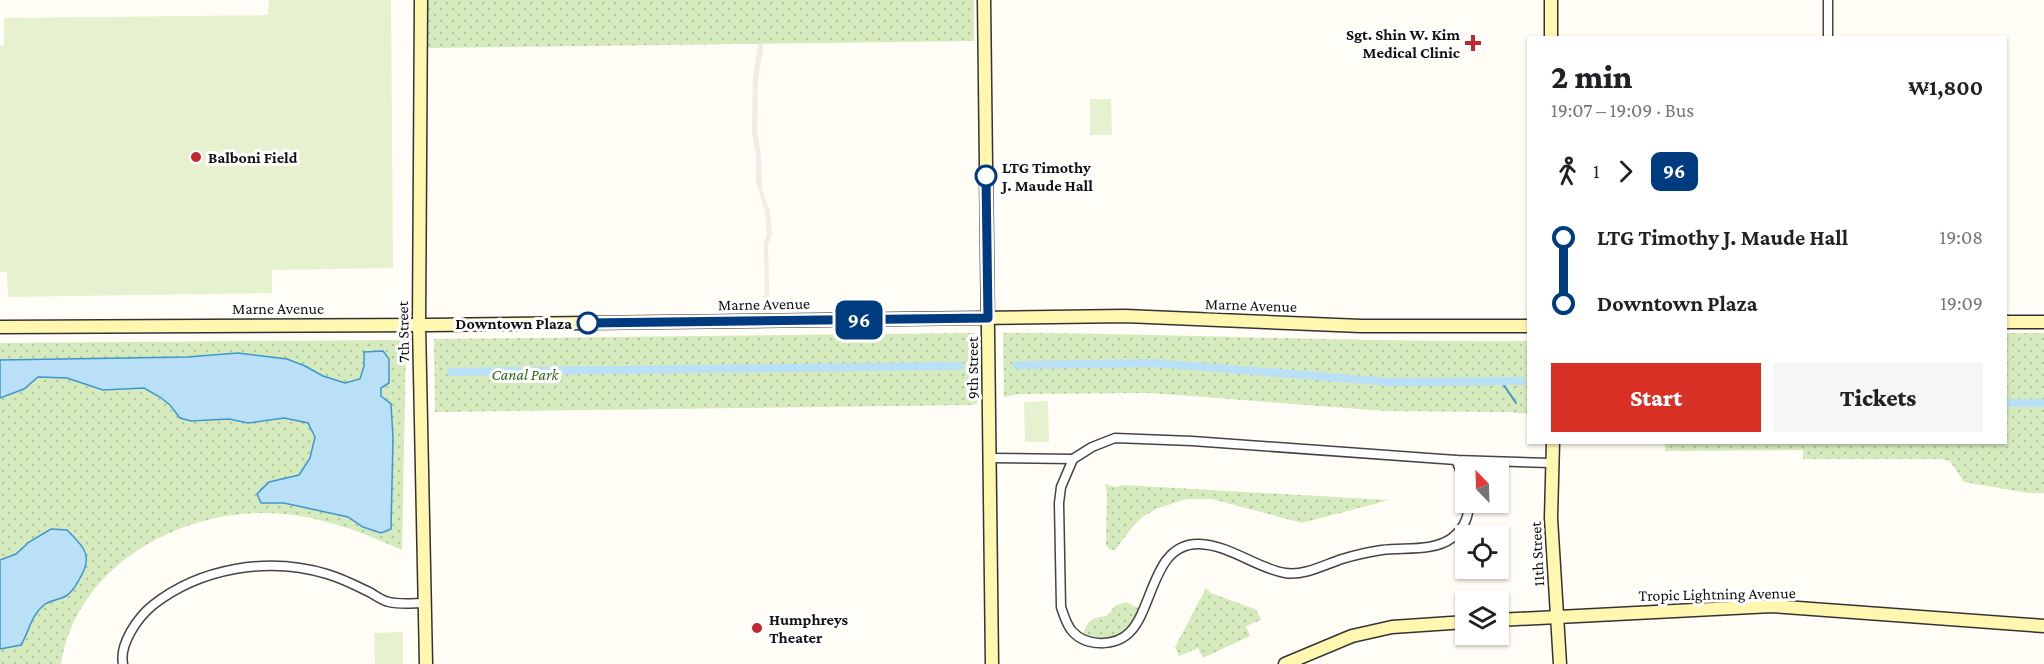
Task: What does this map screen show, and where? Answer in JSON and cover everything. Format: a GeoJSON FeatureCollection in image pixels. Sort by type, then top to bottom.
{"type":"FeatureCollection","features":[{"type":"Feature","properties":{"kind":"street","name":"7th Street"},"geometry":{"type":"LineString","coordinates":[[421,0],[419,325],[426,664]]}},
{"type":"Feature","properties":{"kind":"street","name":"9th Street"},"geometry":{"type":"LineString","coordinates":[[984,0],[992,664]]}},
{"type":"Feature","properties":{"kind":"street"},"geometry":{"type":"LineString","coordinates":[[1551,0],[1551,36]]}},
{"type":"Feature","properties":{"kind":"street"},"geometry":{"type":"LineString","coordinates":[[1828,0],[1828,36]]}},
{"type":"Feature","properties":{"kind":"street","name":"Marne Avenue"},"geometry":{"type":"LineString","coordinates":[[0,327],[419,325],[1125,316],[1361,326],[1527,326]]}},
{"type":"Feature","properties":{"kind":"street"},"geometry":{"type":"LineString","coordinates":[[2007,322],[2044,322]]}},
{"type":"Feature","properties":{"kind":"street"},"geometry":{"type":"LineString","coordinates":[[1455,460],[1192,441],[1115,438],[1092,447],[1073,459],[1060,487],[1061,607],[1073,632],[1082,639],[1092,642],[1113,642],[1130,632],[1162,566],[1171,556],[1185,547],[1197,544],[1213,546],[1283,573],[1297,573],[1345,558],[1382,550],[1442,544],[1461,529],[1469,513]]}},
{"type":"Feature","properties":{"kind":"street","name":"11th Street"},"geometry":{"type":"LineString","coordinates":[[1553,444],[1551,518],[1560,664]]}},
{"type":"Feature","properties":{"kind":"street"},"geometry":{"type":"LineString","coordinates":[[989,458],[1073,459]]}},
{"type":"Feature","properties":{"kind":"street"},"geometry":{"type":"LineString","coordinates":[[1509,462],[1551,463]]}},
{"type":"Feature","properties":{"kind":"street"},"geometry":{"type":"LineString","coordinates":[[123,664],[124,649],[135,626],[146,611],[179,588],[218,573],[245,567],[298,567],[327,574],[389,602],[426,603]]}},
{"type":"Feature","properties":{"kind":"street","name":"Tropic Lightning Avenue"},"geometry":{"type":"LineString","coordinates":[[1509,619],[1772,606],[2044,626]]}},
{"type":"Feature","properties":{"kind":"street"},"geometry":{"type":"LineString","coordinates":[[1285,664],[1352,636],[1392,627],[1455,623]]}},
{"type":"Feature","properties":{"kind":"green space","name":"Balboni Field"},"geometry":{"type":"Polygon","coordinates":[[[269,0],[391,0],[393,268],[272,270],[272,293],[8,297],[7,272],[0,272],[0,46],[4,45],[4,18],[268,15],[269,0]]]}},
{"type":"Feature","properties":{"kind":"green space"},"geometry":{"type":"Polygon","coordinates":[[[428,0],[974,0],[974,41],[428,48],[428,0]]]}},
{"type":"Feature","properties":{"kind":"green space"},"geometry":{"type":"Polygon","coordinates":[[[1090,99],[1111,99],[1112,135],[1090,135],[1090,99]]]}},
{"type":"Feature","properties":{"kind":"green space","name":"Canal Park"},"geometry":{"type":"Polygon","coordinates":[[[975,333],[977,404],[971,405],[435,412],[434,339],[975,333]]]}},
{"type":"Feature","properties":{"kind":"green space"},"geometry":{"type":"Polygon","coordinates":[[[1003,333],[1397,341],[1527,341],[1527,414],[1385,411],[1151,393],[1019,394],[1004,397],[1003,333]]]}},
{"type":"Feature","properties":{"kind":"green space"},"geometry":{"type":"Polygon","coordinates":[[[2007,333],[2044,333],[2044,493],[2028,493],[1964,482],[1950,461],[1940,459],[1803,459],[1803,450],[1665,451],[1665,444],[2007,444],[2007,333]]]}},
{"type":"Feature","properties":{"kind":"green space"},"geometry":{"type":"Polygon","coordinates":[[[406,340],[402,550],[350,529],[294,515],[257,513],[219,517],[182,528],[147,544],[116,567],[91,594],[72,627],[61,664],[0,664],[0,343],[406,340]]]}},
{"type":"Feature","properties":{"kind":"green space"},"geometry":{"type":"Polygon","coordinates":[[[1048,401],[1049,442],[1025,442],[1024,402],[1048,401]]]}},
{"type":"Feature","properties":{"kind":"green space"},"geometry":{"type":"Polygon","coordinates":[[[1105,484],[1115,487],[1124,485],[1389,500],[1302,523],[1212,499],[1186,499],[1156,509],[1144,516],[1115,550],[1109,549],[1106,545],[1107,492],[1105,484]]]}},
{"type":"Feature","properties":{"kind":"green space"},"geometry":{"type":"Polygon","coordinates":[[[1206,588],[1211,593],[1257,610],[1261,620],[1246,626],[1250,636],[1203,658],[1198,648],[1179,656],[1175,647],[1206,588]]]}},
{"type":"Feature","properties":{"kind":"green space"},"geometry":{"type":"Polygon","coordinates":[[[1126,602],[1143,610],[1135,625],[1113,642],[1082,639],[1089,622],[1107,616],[1115,606],[1126,602]]]}},
{"type":"Feature","properties":{"kind":"green space"},"geometry":{"type":"Polygon","coordinates":[[[403,632],[403,664],[375,664],[374,633],[403,632]]]}},
{"type":"Feature","properties":{"kind":"shaded area"},"geometry":{"type":"Polygon","coordinates":[[[758,44],[763,44],[763,50],[758,78],[757,132],[761,155],[762,189],[770,211],[772,234],[768,244],[770,321],[765,321],[764,243],[767,234],[765,212],[756,182],[756,155],[752,133],[753,78],[758,44]]]}},
{"type":"Feature","properties":{"kind":"water"},"geometry":{"type":"Polygon","coordinates":[[[383,351],[389,359],[389,383],[381,388],[381,396],[391,404],[393,438],[391,529],[381,533],[363,527],[348,517],[284,503],[261,503],[257,494],[269,482],[299,475],[310,458],[315,437],[308,423],[284,418],[248,423],[229,419],[191,421],[180,418],[170,405],[144,388],[103,390],[67,378],[38,377],[24,389],[0,398],[0,360],[187,357],[238,353],[287,359],[323,376],[345,383],[360,379],[364,366],[364,352],[383,351]]]}},
{"type":"Feature","properties":{"kind":"water"},"geometry":{"type":"Polygon","coordinates":[[[51,529],[67,530],[78,541],[85,551],[84,570],[68,594],[46,603],[40,609],[21,645],[0,649],[0,560],[16,554],[29,542],[51,529]]]}},
{"type":"Feature","properties":{"kind":"waterway"},"geometry":{"type":"LineString","coordinates":[[1017,365],[1154,363],[1390,382],[1522,381]]}},
{"type":"Feature","properties":{"kind":"waterway"},"geometry":{"type":"LineString","coordinates":[[451,372],[960,366]]}},
{"type":"Feature","properties":{"kind":"waterway"},"geometry":{"type":"LineString","coordinates":[[1501,381],[1516,403]]}},
{"type":"Feature","properties":{"kind":"waterway"},"geometry":{"type":"LineString","coordinates":[[2007,403],[2044,403]]}},
{"type":"Feature","properties":{"kind":"bus line","name":"96"},"geometry":{"type":"LineString","coordinates":[[588,323],[988,318],[986,176]]}},
{"type":"Feature","properties":{"kind":"place","name":"Sgt. Shin W. Kim Medical Clinic"},"geometry":{"type":"Point","coordinates":[1473,43]}},
{"type":"Feature","properties":{"kind":"place","name":"Balboni Field"},"geometry":{"type":"Point","coordinates":[196,157]}},
{"type":"Feature","properties":{"kind":"place","name":"LTG Timothy J. Maude Hall"},"geometry":{"type":"Point","coordinates":[986,176]}},
{"type":"Feature","properties":{"kind":"place","name":"Downtown Plaza"},"geometry":{"type":"Point","coordinates":[588,323]}},
{"type":"Feature","properties":{"kind":"place","name":"Humphreys Theater"},"geometry":{"type":"Point","coordinates":[757,628]}}]}
